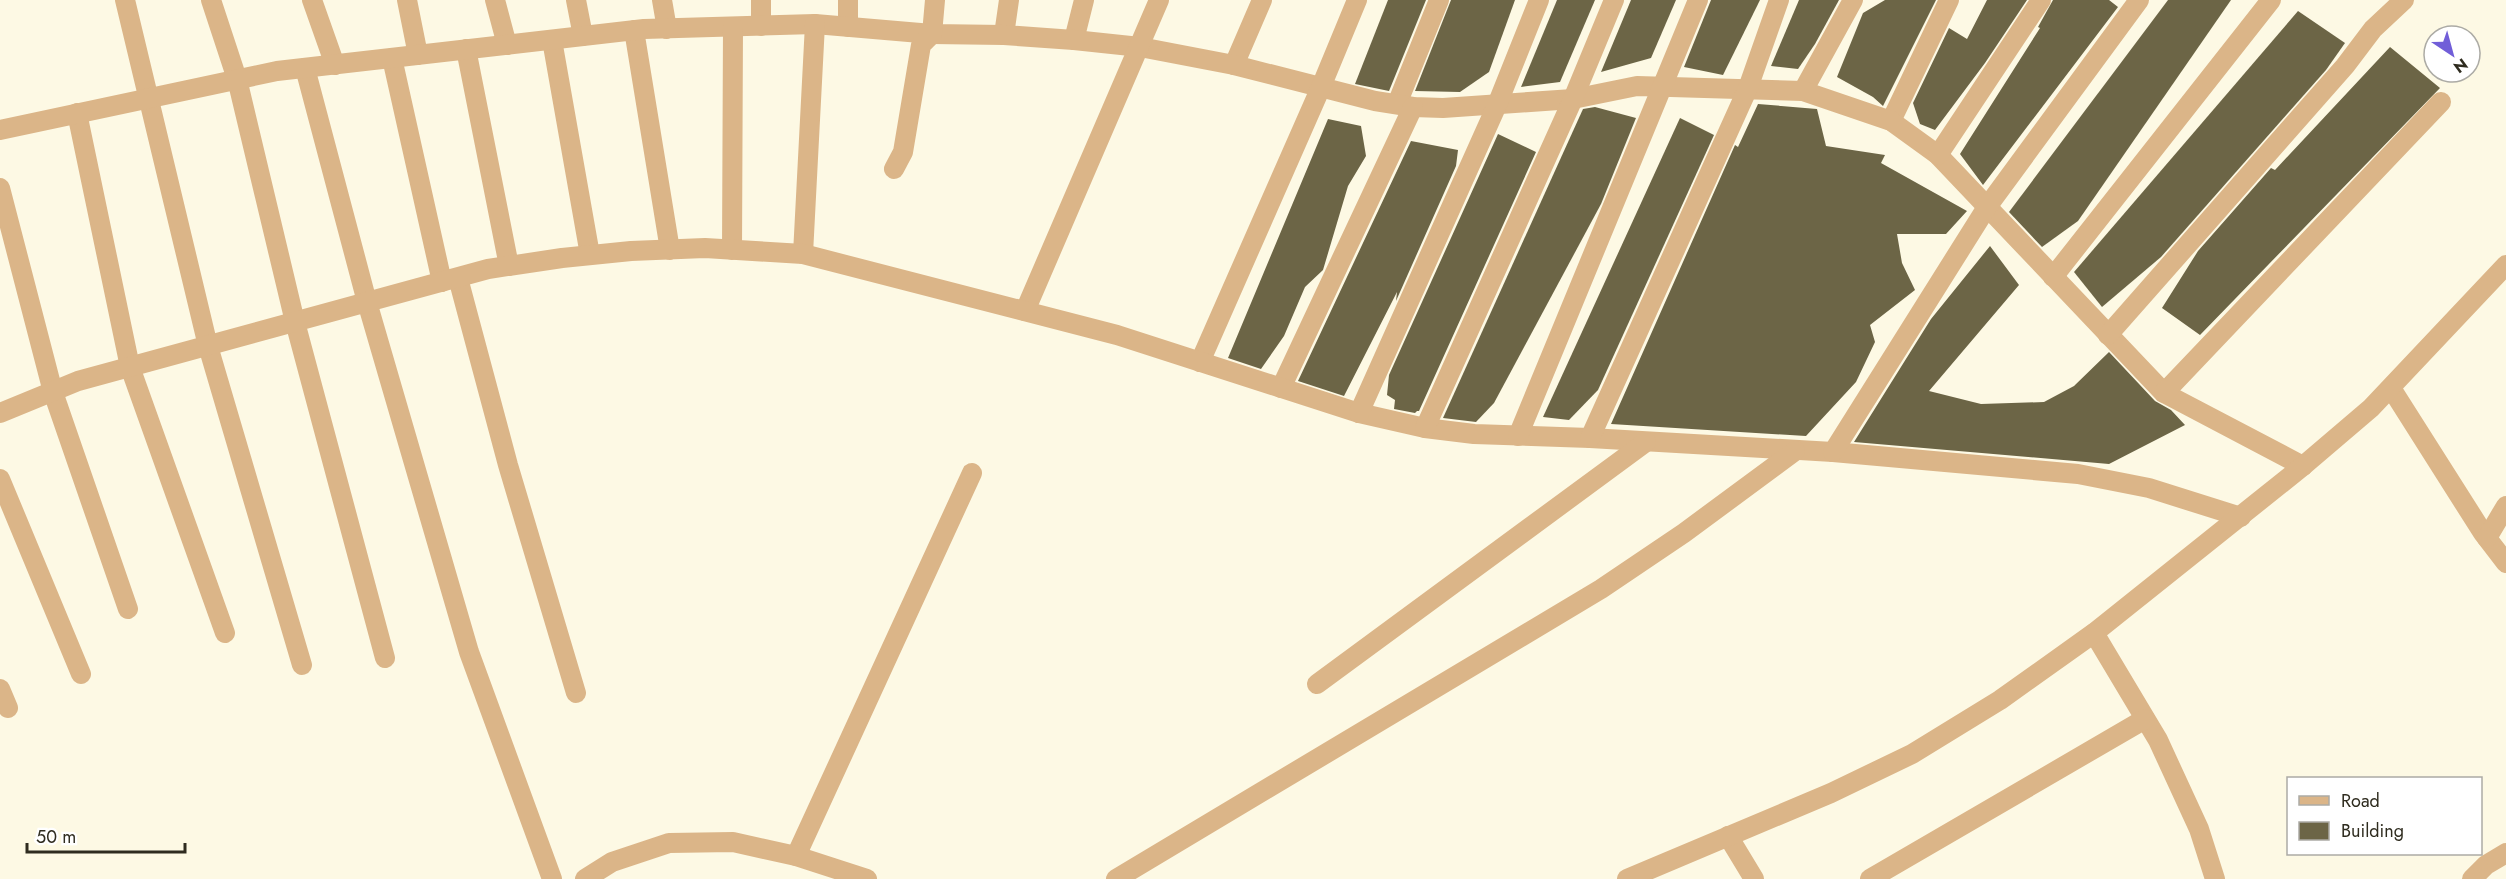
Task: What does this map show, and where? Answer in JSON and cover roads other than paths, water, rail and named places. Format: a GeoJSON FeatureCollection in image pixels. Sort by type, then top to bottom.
{"type":"FeatureCollection","features":[{"type":"Feature","properties":{"kind":"street"},"geometry":{"type":"LineString","coordinates":[[125,0],[208,346],[302,665]]}},
{"type":"Feature","properties":{"kind":"street"},"geometry":{"type":"LineString","coordinates":[[211,0],[237,79],[295,322],[385,658]]}},
{"type":"Feature","properties":{"kind":"street"},"geometry":{"type":"LineString","coordinates":[[312,0],[334,64]]}},
{"type":"Feature","properties":{"kind":"street"},"geometry":{"type":"LineString","coordinates":[[407,0],[418,55]]}},
{"type":"Feature","properties":{"kind":"street"},"geometry":{"type":"LineString","coordinates":[[495,0],[507,45]]}},
{"type":"Feature","properties":{"kind":"street"},"geometry":{"type":"LineString","coordinates":[[576,0],[583,36]]}},
{"type":"Feature","properties":{"kind":"street"},"geometry":{"type":"LineString","coordinates":[[662,0],[667,28]]}},
{"type":"Feature","properties":{"kind":"street"},"geometry":{"type":"LineString","coordinates":[[761,0],[761,26]]}},
{"type":"Feature","properties":{"kind":"street"},"geometry":{"type":"LineString","coordinates":[[848,0],[848,27]]}},
{"type":"Feature","properties":{"kind":"street"},"geometry":{"type":"LineString","coordinates":[[894,169],[903,152],[921,45],[932,34],[935,0]]}},
{"type":"Feature","properties":{"kind":"street"},"geometry":{"type":"LineString","coordinates":[[1004,35],[1009,0]]}},
{"type":"Feature","properties":{"kind":"street"},"geometry":{"type":"LineString","coordinates":[[1074,40],[1084,0]]}},
{"type":"Feature","properties":{"kind":"street"},"geometry":{"type":"LineString","coordinates":[[1025,311],[1159,0]]}},
{"type":"Feature","properties":{"kind":"street"},"geometry":{"type":"LineString","coordinates":[[1234,65],[1262,0]]}},
{"type":"Feature","properties":{"kind":"street"},"geometry":{"type":"LineString","coordinates":[[1200,362],[1357,0]]}},
{"type":"Feature","properties":{"kind":"street"},"geometry":{"type":"LineString","coordinates":[[1281,388],[1405,105],[1439,0]]}},
{"type":"Feature","properties":{"kind":"street"},"geometry":{"type":"LineString","coordinates":[[1359,413],[1497,105],[1539,0]]}},
{"type":"Feature","properties":{"kind":"street"},"geometry":{"type":"LineString","coordinates":[[1425,428],[1574,99],[1614,0]]}},
{"type":"Feature","properties":{"kind":"street"},"geometry":{"type":"LineString","coordinates":[[1518,436],[1698,0]]}},
{"type":"Feature","properties":{"kind":"street"},"geometry":{"type":"LineString","coordinates":[[1590,438],[1748,88],[1779,0]]}},
{"type":"Feature","properties":{"kind":"street"},"geometry":{"type":"LineString","coordinates":[[1803,91],[1853,0]]}},
{"type":"Feature","properties":{"kind":"street"},"geometry":{"type":"LineString","coordinates":[[1891,121],[1949,0]]}},
{"type":"Feature","properties":{"kind":"street"},"geometry":{"type":"LineString","coordinates":[[1938,155],[2041,0]]}},
{"type":"Feature","properties":{"kind":"street"},"geometry":{"type":"LineString","coordinates":[[1833,452],[1987,207],[2139,0]]}},
{"type":"Feature","properties":{"kind":"street"},"geometry":{"type":"LineString","coordinates":[[2053,277],[2271,0]]}},
{"type":"Feature","properties":{"kind":"street"},"geometry":{"type":"LineString","coordinates":[[2108,335],[2345,66],[2373,29],[2404,0]]}},
{"type":"Feature","properties":{"kind":"street"},"geometry":{"type":"LineString","coordinates":[[803,254],[815,24]]}},
{"type":"Feature","properties":{"kind":"street"},"geometry":{"type":"LineString","coordinates":[[0,130],[237,79],[334,64],[634,30],[815,24],[932,34],[1004,35],[1140,47],[1234,65],[1405,105],[1443,108],[1574,99],[1637,86],[1803,91],[1891,121],[1938,155],[2163,393],[2303,466]]}},
{"type":"Feature","properties":{"kind":"street"},"geometry":{"type":"LineString","coordinates":[[732,250],[733,27]]}},
{"type":"Feature","properties":{"kind":"street"},"geometry":{"type":"LineString","coordinates":[[634,30],[670,250]]}},
{"type":"Feature","properties":{"kind":"street"},"geometry":{"type":"LineString","coordinates":[[552,40],[590,255]]}},
{"type":"Feature","properties":{"kind":"street"},"geometry":{"type":"LineString","coordinates":[[466,49],[509,266]]}},
{"type":"Feature","properties":{"kind":"street"},"geometry":{"type":"LineString","coordinates":[[392,58],[450,280],[576,693]]}},
{"type":"Feature","properties":{"kind":"street"},"geometry":{"type":"LineString","coordinates":[[305,68],[367,302],[469,651],[552,879]]}},
{"type":"Feature","properties":{"kind":"street"},"geometry":{"type":"LineString","coordinates":[[2163,393],[2442,102]]}},
{"type":"Feature","properties":{"kind":"street"},"geometry":{"type":"LineString","coordinates":[[77,113],[130,367],[225,633]]}},
{"type":"Feature","properties":{"kind":"street"},"geometry":{"type":"LineString","coordinates":[[0,188],[53,392],[128,609]]}},
{"type":"Feature","properties":{"kind":"street"},"geometry":{"type":"LineString","coordinates":[[0,413],[78,381],[367,302],[509,266],[590,255],[670,250],[732,250],[803,254],[1025,311],[1117,335],[1359,413],[1425,428],[1474,434],[1590,438],[1833,452],[2078,474],[2149,488],[2241,517]]}},
{"type":"Feature","properties":{"kind":"street"},"geometry":{"type":"LineString","coordinates":[[1627,879],[1831,793],[1912,754],[2000,700],[2094,633],[2303,466],[2391,388],[2506,266]]}},
{"type":"Feature","properties":{"kind":"street"},"geometry":{"type":"LineString","coordinates":[[2391,388],[2487,538],[2506,563]]}},
{"type":"Feature","properties":{"kind":"street"},"geometry":{"type":"LineString","coordinates":[[1317,684],[1646,442]]}},
{"type":"Feature","properties":{"kind":"street"},"geometry":{"type":"LineString","coordinates":[[1116,879],[1601,589],[1684,533],[1795,451]]}},
{"type":"Feature","properties":{"kind":"street"},"geometry":{"type":"LineString","coordinates":[[796,856],[972,472]]}},
{"type":"Feature","properties":{"kind":"street"},"geometry":{"type":"LineString","coordinates":[[0,479],[81,674]]}},
{"type":"Feature","properties":{"kind":"street"},"geometry":{"type":"LineString","coordinates":[[2487,538],[2506,506]]}},
{"type":"Feature","properties":{"kind":"street"},"geometry":{"type":"LineString","coordinates":[[2094,633],[2158,740],[2190,809],[2215,879]]}},
{"type":"Feature","properties":{"kind":"street"},"geometry":{"type":"LineString","coordinates":[[0,688],[8,708]]}},
{"type":"Feature","properties":{"kind":"street"},"geometry":{"type":"LineString","coordinates":[[1870,879],[2145,719]]}},
{"type":"Feature","properties":{"kind":"street"},"geometry":{"type":"LineString","coordinates":[[1728,836],[1754,879]]}},
{"type":"Feature","properties":{"kind":"street"},"geometry":{"type":"LineString","coordinates":[[585,879],[612,862],[669,843],[733,842],[796,856],[867,879]]}},
{"type":"Feature","properties":{"kind":"street"},"geometry":{"type":"LineString","coordinates":[[2472,879],[2486,866],[2506,853]]}}]}
